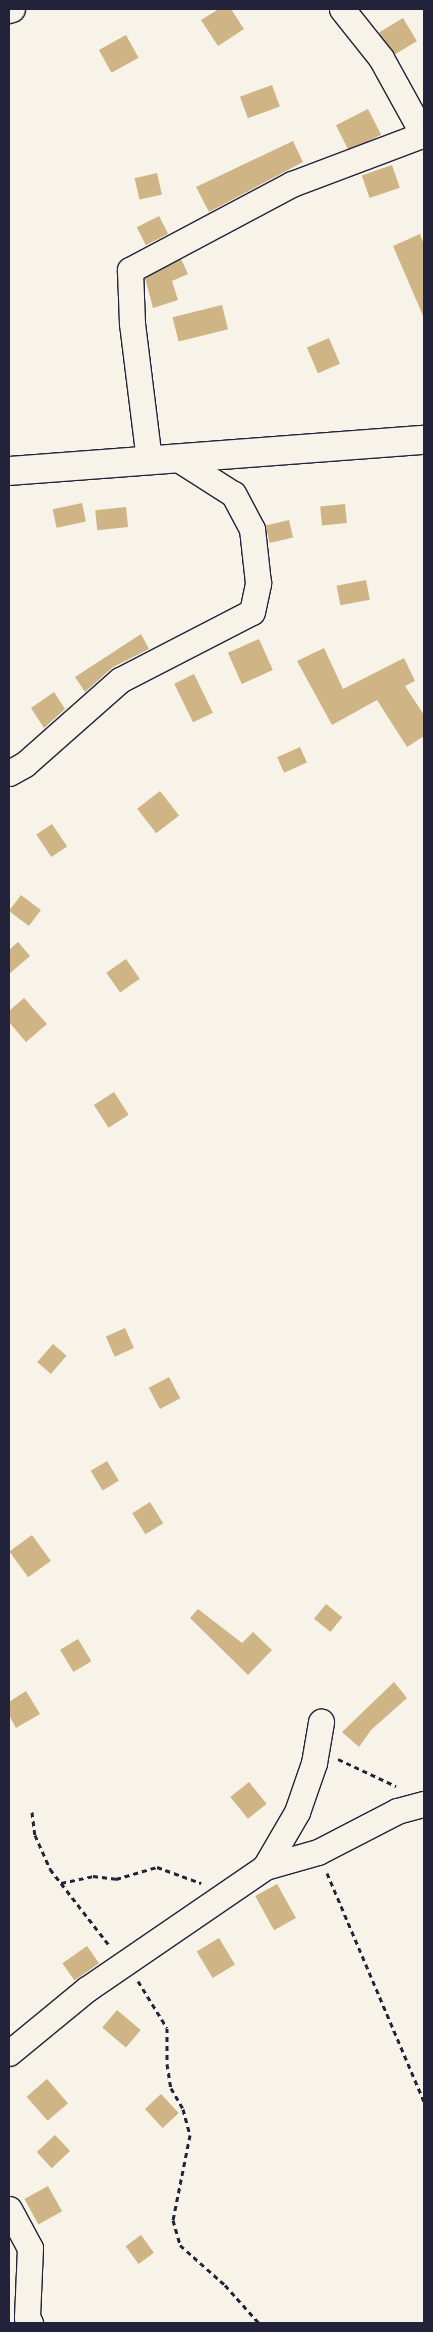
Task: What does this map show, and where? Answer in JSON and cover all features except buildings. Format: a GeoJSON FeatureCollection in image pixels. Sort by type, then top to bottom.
{"type":"FeatureCollection","features":[{"type":"Feature","properties":{"kind":"main road"},"geometry":{"type":"LineString","coordinates":[[9,471],[424,440]]}},
{"type":"Feature","properties":{"kind":"street"},"geometry":{"type":"LineString","coordinates":[[149,460],[132,323],[130,270],[292,184],[424,135],[381,58],[342,9]]}},
{"type":"Feature","properties":{"kind":"street"},"geometry":{"type":"LineString","coordinates":[[9,773],[25,764],[120,680],[252,612],[258,583],[252,529],[233,494],[178,458]]}},
{"type":"Feature","properties":{"kind":"street"},"geometry":{"type":"LineString","coordinates":[[265,1867],[297,1812],[316,1751],[321,1722]]}},
{"type":"Feature","properties":{"kind":"street"},"geometry":{"type":"LineString","coordinates":[[9,2053],[87,1989],[265,1867],[318,1852],[397,1811],[424,1804]]}},
{"type":"Feature","properties":{"kind":"street"},"geometry":{"type":"LineString","coordinates":[[9,2209],[30,2248],[27,2317],[30,2323]]}},
{"type":"Feature","properties":{"kind":"path"},"geometry":{"type":"LineString","coordinates":[[316,1751],[401,1788]]}},
{"type":"Feature","properties":{"kind":"path"},"geometry":{"type":"LineString","coordinates":[[32,1812],[35,1834],[50,1869],[122,1965],[140,1984],[167,2028],[166,2064],[171,2088],[183,2109],[190,2135],[173,2220],[180,2245],[225,2285],[259,2323]]}},
{"type":"Feature","properties":{"kind":"path"},"geometry":{"type":"LineString","coordinates":[[318,1852],[424,2102]]}},
{"type":"Feature","properties":{"kind":"path"},"geometry":{"type":"LineString","coordinates":[[61,1883],[93,1876],[116,1879],[157,1867],[230,1891]]}}]}
